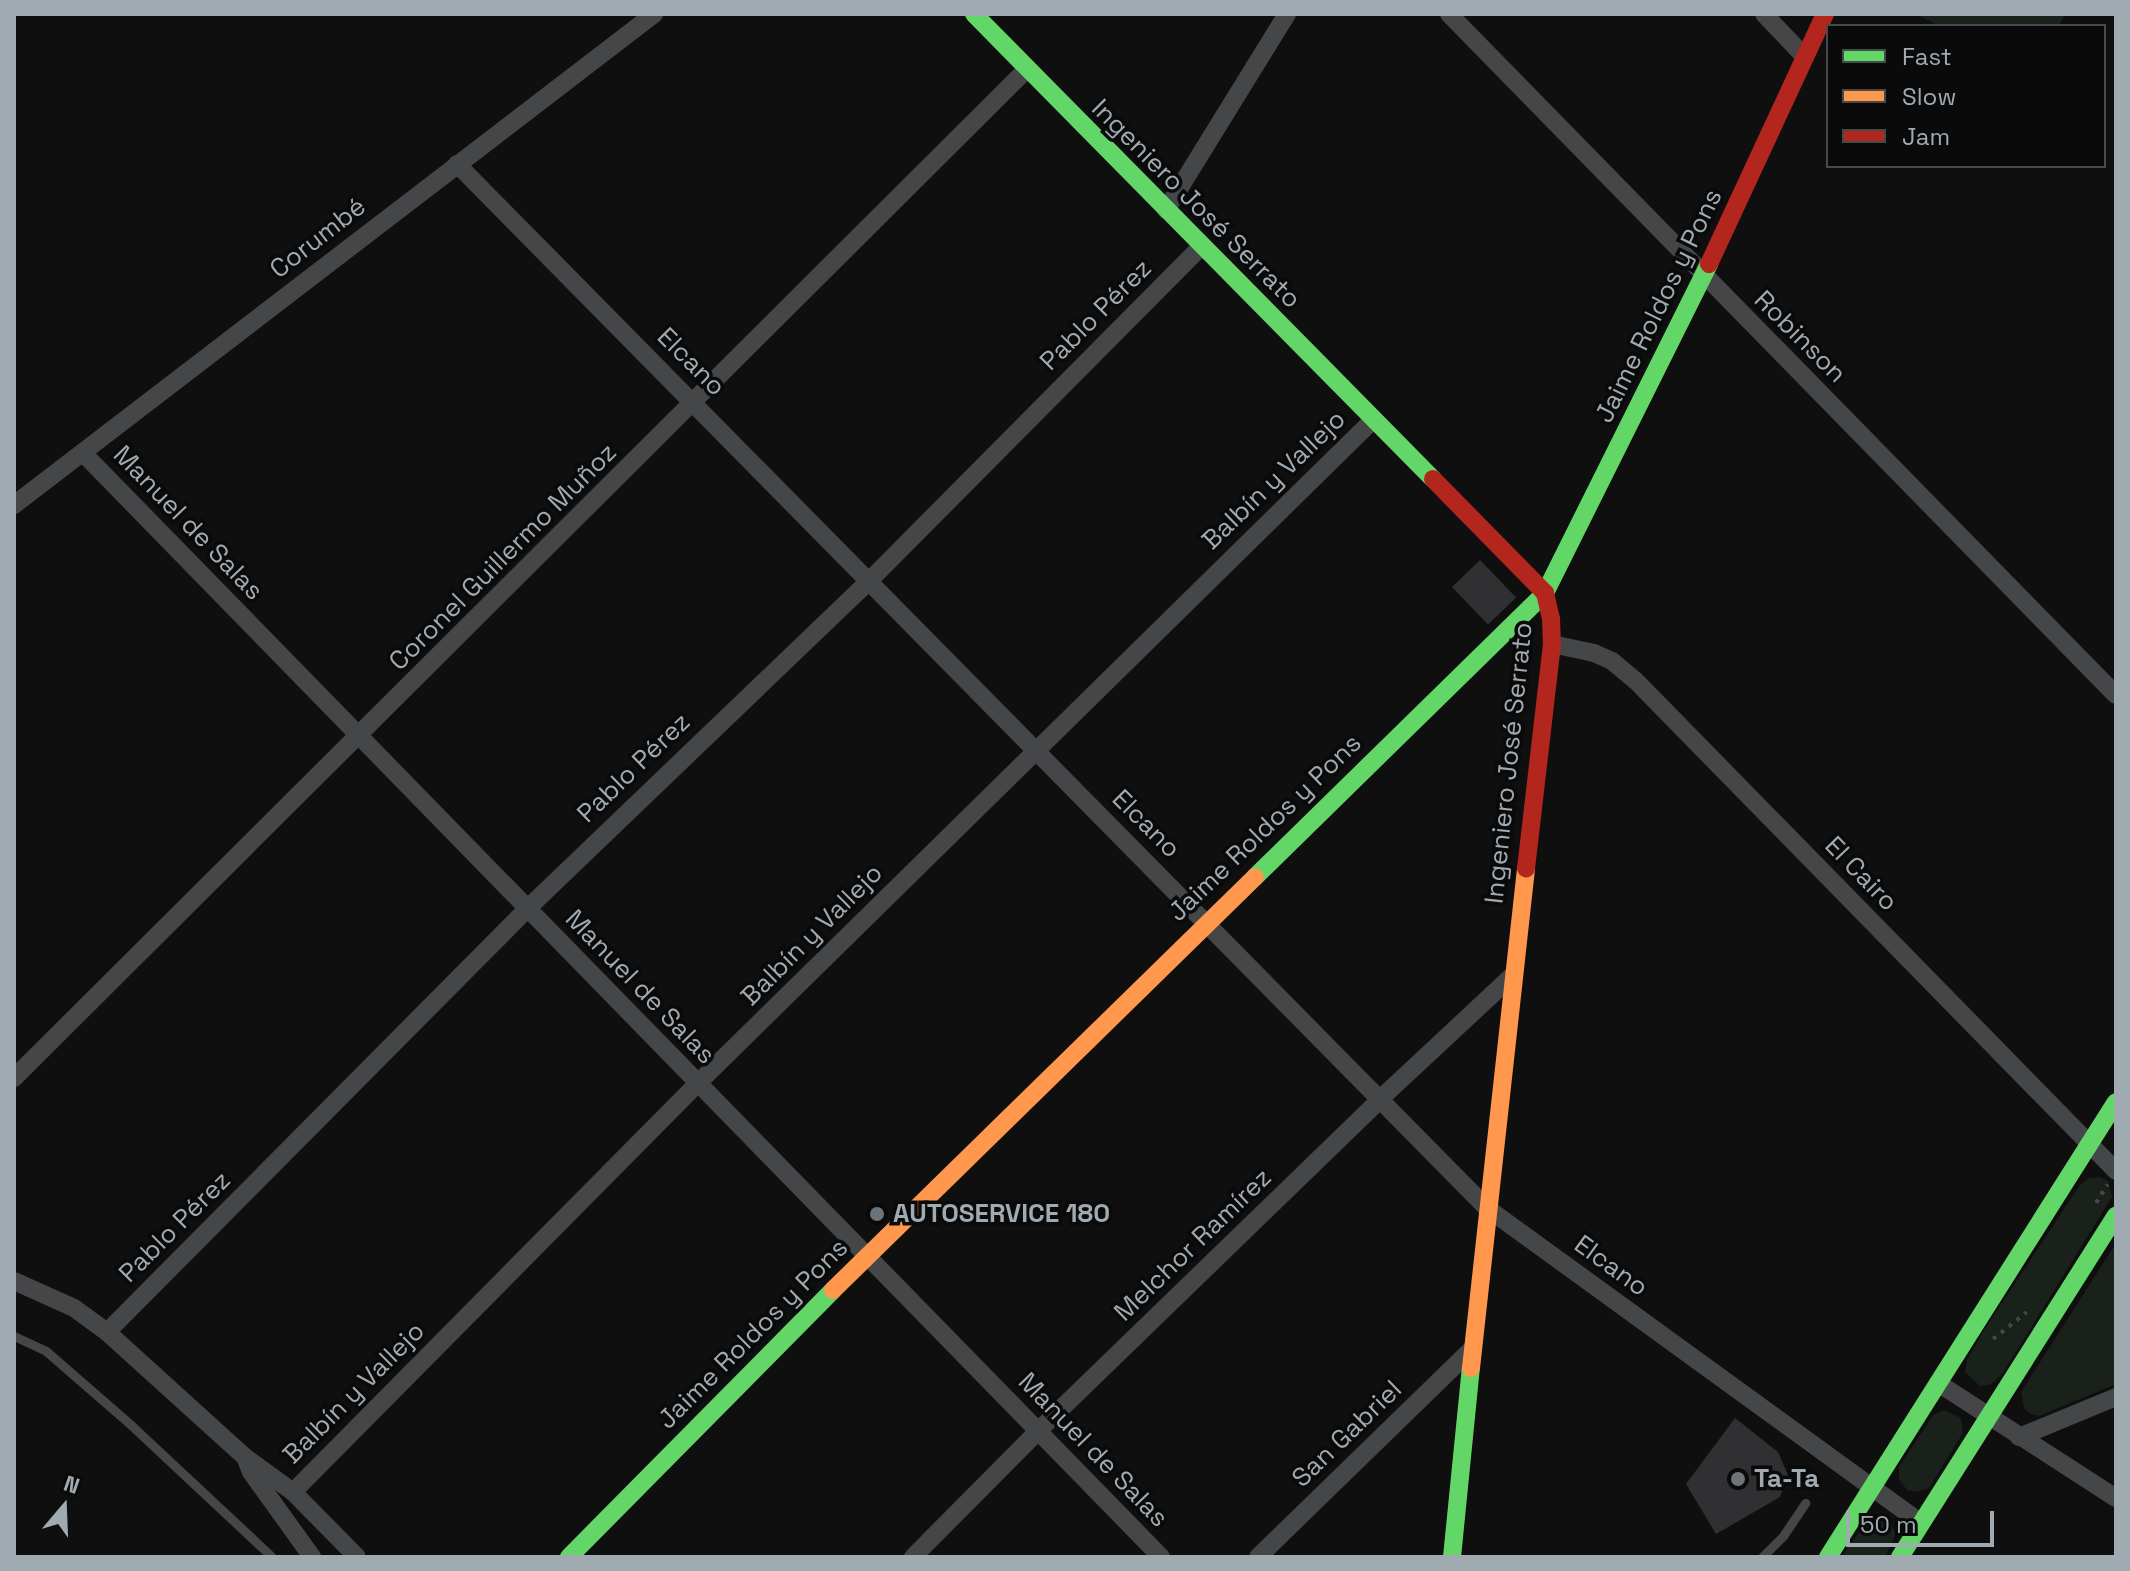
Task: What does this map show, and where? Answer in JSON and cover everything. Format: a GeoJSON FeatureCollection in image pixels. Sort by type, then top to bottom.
{"type":"FeatureCollection","features":[{"type":"Feature","properties":{"kind":"street","name":"Corumbé"},"geometry":{"type":"LineString","coordinates":[[16,498],[83,453],[654,14]]}},
{"type":"Feature","properties":{"kind":"street","name":"Ingeniero José Serrato"},"geometry":{"type":"LineString","coordinates":[[974,14],[1545,593],[1551,618],[1552,644],[1487,1208],[1452,1557]]}},
{"type":"Feature","properties":{"kind":"street"},"geometry":{"type":"LineString","coordinates":[[1166,210],[1287,14]]}},
{"type":"Feature","properties":{"kind":"street","name":"Robinson"},"geometry":{"type":"LineString","coordinates":[[1449,14],[2116,695]]}},
{"type":"Feature","properties":{"kind":"street"},"geometry":{"type":"LineString","coordinates":[[1764,14],[1804,56]]}},
{"type":"Feature","properties":{"kind":"street","name":"Jaime Roldos y Pons"},"geometry":{"type":"LineString","coordinates":[[569,1557],[867,1256],[1206,921],[1545,593],[1704,277],[1825,14]]}},
{"type":"Feature","properties":{"kind":"street","name":"Coronel Guillermo Muñoz"},"geometry":{"type":"LineString","coordinates":[[14,1078],[360,737],[1027,69]]}},
{"type":"Feature","properties":{"kind":"street","name":"Elcano"},"geometry":{"type":"LineString","coordinates":[[457,164],[1487,1208],[1921,1523]]}},
{"type":"Feature","properties":{"kind":"street","name":"Pablo Pérez"},"geometry":{"type":"LineString","coordinates":[[107,1332],[528,908],[870,580],[1201,247]]}},
{"type":"Feature","properties":{"kind":"street","name":"Balbín y Vallejo"},"geometry":{"type":"LineString","coordinates":[[293,1492],[698,1083],[1373,420]]}},
{"type":"Feature","properties":{"kind":"street","name":"Manuel de Salas"},"geometry":{"type":"LineString","coordinates":[[83,453],[1161,1557]]}},
{"type":"Feature","properties":{"kind":"street","name":"El Cairo"},"geometry":{"type":"LineString","coordinates":[[1552,644],[1594,653],[1612,661],[1636,681],[2116,1171]]}},
{"type":"Feature","properties":{"kind":"street","name":"Melchor Ramírez"},"geometry":{"type":"LineString","coordinates":[[913,1557],[1038,1431],[1379,1100],[1513,975]]}},
{"type":"Feature","properties":{"kind":"street"},"geometry":{"type":"LineString","coordinates":[[1828,1557],[2116,1102]]}},
{"type":"Feature","properties":{"kind":"street"},"geometry":{"type":"LineString","coordinates":[[1900,1557],[2116,1215]]}},
{"type":"Feature","properties":{"kind":"street"},"geometry":{"type":"LineString","coordinates":[[14,1281],[74,1308],[107,1332],[245,1457],[293,1492],[357,1557]]}},
{"type":"Feature","properties":{"kind":"street","name":"San Gabriel"},"geometry":{"type":"LineString","coordinates":[[1258,1557],[1472,1349]]}},
{"type":"Feature","properties":{"kind":"street"},"geometry":{"type":"LineString","coordinates":[[1938,1383],[2116,1498]]}},
{"type":"Feature","properties":{"kind":"street"},"geometry":{"type":"LineString","coordinates":[[2019,1437],[2116,1397]]}},
{"type":"Feature","properties":{"kind":"street"},"geometry":{"type":"LineString","coordinates":[[245,1457],[251,1472],[312,1557]]}},
{"type":"Feature","properties":{"kind":"lane"},"geometry":{"type":"LineString","coordinates":[[14,1336],[25,1339],[57,1360],[271,1556]]}},
{"type":"Feature","properties":{"kind":"lane"},"geometry":{"type":"LineString","coordinates":[[1762,1557],[1783,1536],[1805,1503]]}},
{"type":"Feature","properties":{"kind":"path"},"geometry":{"type":"LineString","coordinates":[[2091,1210],[2116,1171]]}},
{"type":"Feature","properties":{"kind":"path"},"geometry":{"type":"LineString","coordinates":[[1987,1349],[1995,1337],[2026,1313],[2034,1300]]}},
{"type":"Feature","properties":{"kind":"shaded area"},"geometry":{"type":"Polygon","coordinates":[[[1915,14],[2065,14],[2060,24],[1936,24],[1915,14]]]}},
{"type":"Feature","properties":{"kind":"shaded area"},"geometry":{"type":"Polygon","coordinates":[[[2100,1177],[2108,1181],[2112,1197],[2003,1373],[1990,1385],[1980,1386],[1965,1372],[1967,1360],[1984,1330],[2080,1185],[2089,1178],[2100,1177]]]}},
{"type":"Feature","properties":{"kind":"shaded area"},"geometry":{"type":"Polygon","coordinates":[[[2116,1243],[2116,1384],[2039,1416],[2030,1414],[2024,1408],[2021,1392],[2116,1243]]]}},
{"type":"Feature","properties":{"kind":"shaded area"},"geometry":{"type":"Polygon","coordinates":[[[1944,1410],[1961,1418],[1963,1433],[1929,1488],[1918,1492],[1907,1490],[1899,1479],[1899,1467],[1933,1415],[1944,1410]]]}},
{"type":"Feature","properties":{"kind":"shaded area"},"geometry":{"type":"Polygon","coordinates":[[[1879,1517],[1891,1523],[1896,1534],[1885,1557],[1841,1557],[1868,1520],[1879,1517]]]}},
{"type":"Feature","properties":{"kind":"building"},"geometry":{"type":"Polygon","coordinates":[[[1480,560],[1516,597],[1488,624],[1452,587],[1480,560]]]}},
{"type":"Feature","properties":{"kind":"building","name":"Ta-Ta"},"geometry":{"type":"Polygon","coordinates":[[[1735,1418],[1778,1452],[1788,1475],[1780,1497],[1716,1534],[1686,1484],[1735,1418]]]}},
{"type":"Feature","properties":{"kind":"traffic: fast"},"geometry":{"type":"LineString","coordinates":[[974,14],[1433,479]]}},
{"type":"Feature","properties":{"kind":"traffic: fast"},"geometry":{"type":"LineString","coordinates":[[1255,877],[1545,593],[1709,264]]}},
{"type":"Feature","properties":{"kind":"traffic: fast"},"geometry":{"type":"LineString","coordinates":[[1828,1557],[2116,1102]]}},
{"type":"Feature","properties":{"kind":"traffic: fast"},"geometry":{"type":"LineString","coordinates":[[1900,1557],[2116,1215]]}},
{"type":"Feature","properties":{"kind":"traffic: fast"},"geometry":{"type":"LineString","coordinates":[[569,1557],[833,1290]]}},
{"type":"Feature","properties":{"kind":"traffic: fast"},"geometry":{"type":"LineString","coordinates":[[1452,1557],[1471,1368]]}},
{"type":"Feature","properties":{"kind":"traffic: slow"},"geometry":{"type":"LineString","coordinates":[[1471,1368],[1526,869]]}},
{"type":"Feature","properties":{"kind":"traffic: slow"},"geometry":{"type":"LineString","coordinates":[[833,1290],[1255,877]]}},
{"type":"Feature","properties":{"kind":"traffic: jam"},"geometry":{"type":"LineString","coordinates":[[1709,264],[1825,14]]}},
{"type":"Feature","properties":{"kind":"traffic: jam"},"geometry":{"type":"LineString","coordinates":[[1433,479],[1545,593],[1551,618],[1552,644],[1526,869]]}},
{"type":"Feature","properties":{"kind":"place","name":"AUTOSERVICE 180"},"geometry":{"type":"Point","coordinates":[877,1214]}},
{"type":"Feature","properties":{"kind":"place","name":"Ta-Ta"},"geometry":{"type":"Point","coordinates":[1738,1479]}}]}
